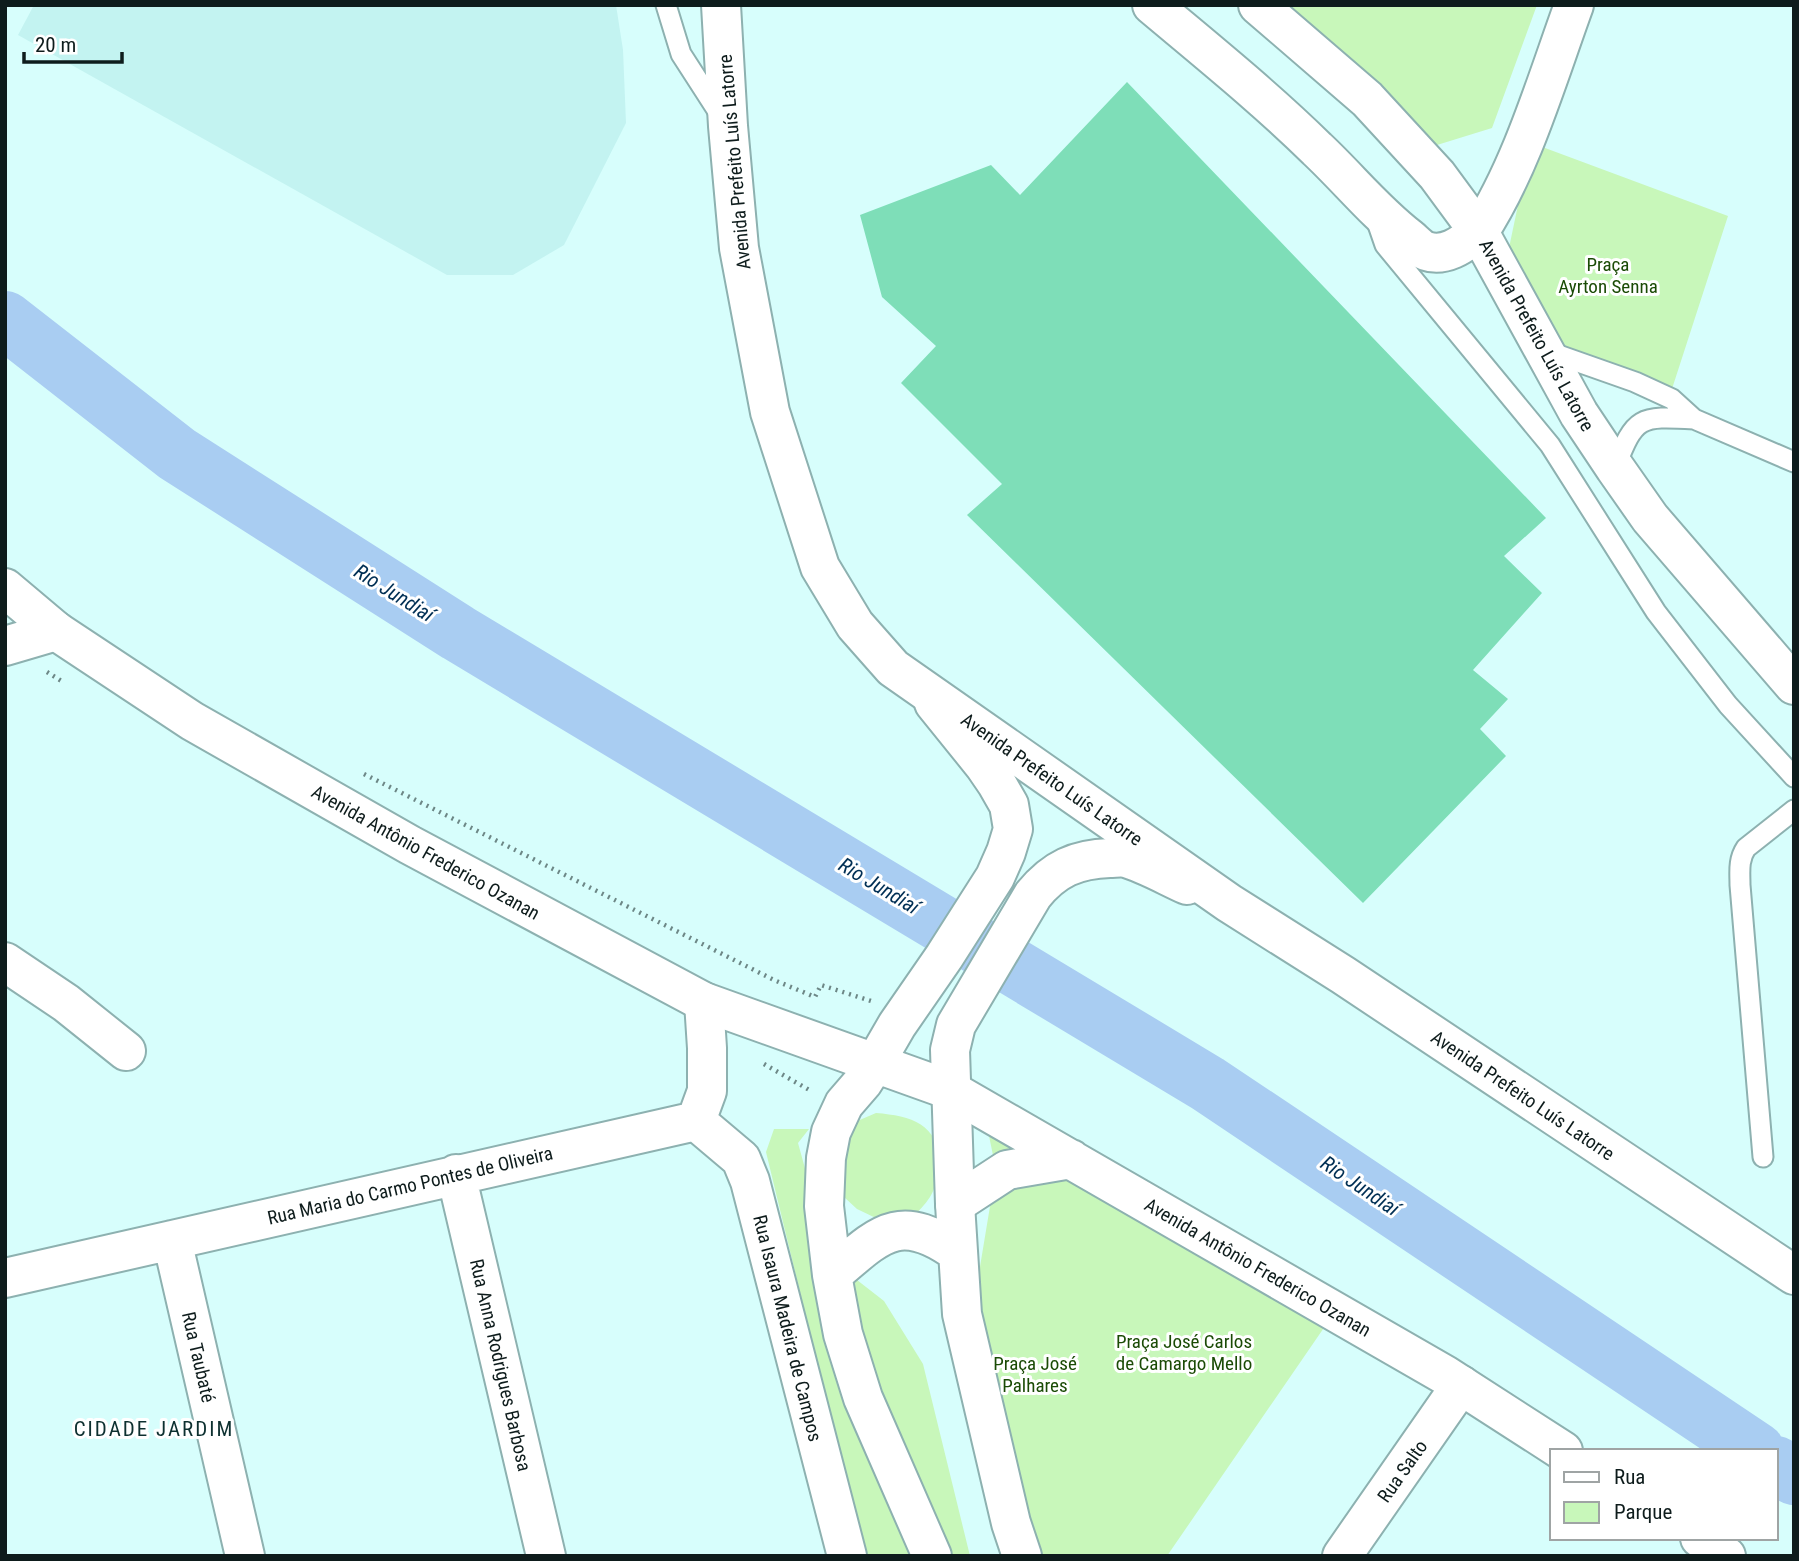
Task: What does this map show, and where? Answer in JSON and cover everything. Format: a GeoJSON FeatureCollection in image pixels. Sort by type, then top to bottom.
{"type":"FeatureCollection","features":[{"type":"Feature","properties":{"kind":"main road","name":"Avenida Prefeito Luís Latorre"},"geometry":{"type":"LineString","coordinates":[[721,5],[739,248],[771,412],[820,567],[855,625],[893,668],[1229,903],[1343,975],[1794,1275]]}},
{"type":"Feature","properties":{"kind":"main road"},"geometry":{"type":"LineString","coordinates":[[1152,5],[1236,75],[1318,149],[1399,231],[1426,251],[1442,252],[1458,247],[1479,232],[1494,209],[1524,141],[1574,5]]}},
{"type":"Feature","properties":{"kind":"main road","name":"Avenida Prefeito Luís Latorre"},"geometry":{"type":"LineString","coordinates":[[1258,5],[1367,99],[1437,175],[1479,232],[1578,414],[1615,468],[1650,517],[1794,685]]}},
{"type":"Feature","properties":{"kind":"main road","name":"Avenida Antônio Frederico Ozanan"},"geometry":{"type":"LineString","coordinates":[[5,588],[56,631],[192,721],[410,845],[704,1002],[950,1090],[1461,1385],[1560,1449]]}},
{"type":"Feature","properties":{"kind":"main road"},"geometry":{"type":"LineString","coordinates":[[5,646],[56,631]]}},
{"type":"Feature","properties":{"kind":"main road"},"geometry":{"type":"LineString","coordinates":[[924,691],[984,765],[1009,805],[1013,828],[995,877],[875,1063],[844,1104],[831,1132],[824,1206],[832,1275],[843,1334],[863,1398],[932,1556]]}},
{"type":"Feature","properties":{"kind":"main road"},"geometry":{"type":"LineString","coordinates":[[1022,1556],[1011,1523],[962,1314],[950,1090],[950,1050],[956,1025],[1033,895],[1043,882],[1075,863],[1098,858],[1124,857],[1229,903]]}},
{"type":"Feature","properties":{"kind":"main road"},"geometry":{"type":"LineString","coordinates":[[5,962],[66,1003],[126,1051]]}},
{"type":"Feature","properties":{"kind":"main road"},"geometry":{"type":"LineString","coordinates":[[696,1121],[708,1091],[704,1002]]}},
{"type":"Feature","properties":{"kind":"main road","name":"Rua Maria do Carmo Pontes de Oliveira"},"geometry":{"type":"LineString","coordinates":[[5,1278],[696,1121]]}},
{"type":"Feature","properties":{"kind":"main road","name":"Rua Isaura Madeira de Campos"},"geometry":{"type":"LineString","coordinates":[[696,1121],[741,1159],[750,1181],[846,1556]]}},
{"type":"Feature","properties":{"kind":"main road"},"geometry":{"type":"LineString","coordinates":[[955,1204],[1007,1170],[1072,1159]]}},
{"type":"Feature","properties":{"kind":"main road","name":"Rua Anna Rodrigues Barbosa"},"geometry":{"type":"LineString","coordinates":[[456,1174],[545,1556]]}},
{"type":"Feature","properties":{"kind":"main road"},"geometry":{"type":"LineString","coordinates":[[832,1275],[876,1239],[892,1231],[914,1230],[940,1241],[958,1253]]}},
{"type":"Feature","properties":{"kind":"main road","name":"Rua Taubaté"},"geometry":{"type":"LineString","coordinates":[[173,1240],[245,1556]]}},
{"type":"Feature","properties":{"kind":"main road","name":"Rua Salto"},"geometry":{"type":"LineString","coordinates":[[1342,1556],[1461,1385]]}},
{"type":"Feature","properties":{"kind":"lane"},"geometry":{"type":"LineString","coordinates":[[666,5],[681,54],[728,126]]}},
{"type":"Feature","properties":{"kind":"lane"},"geometry":{"type":"LineString","coordinates":[[1371,205],[1385,244],[1550,445],[1656,612],[1728,705],[1794,777]]}},
{"type":"Feature","properties":{"kind":"lane"},"geometry":{"type":"LineString","coordinates":[[1542,349],[1635,382],[1672,399],[1694,418],[1794,461]]}},
{"type":"Feature","properties":{"kind":"lane"},"geometry":{"type":"LineString","coordinates":[[1615,468],[1636,425],[1646,419],[1662,417],[1694,418]]}},
{"type":"Feature","properties":{"kind":"lane"},"geometry":{"type":"LineString","coordinates":[[1763,1157],[1740,864],[1741,855],[1746,848],[1794,810]]}},
{"type":"Feature","properties":{"kind":"path"},"geometry":{"type":"LineString","coordinates":[[353,769],[774,980],[815,997],[821,985],[909,1008]]}},
{"type":"Feature","properties":{"kind":"shaded area"},"geometry":{"type":"Polygon","coordinates":[[[34,5],[616,5],[623,50],[626,123],[564,245],[513,275],[447,275],[18,35],[34,5]]]}},
{"type":"Feature","properties":{"kind":"green space"},"geometry":{"type":"Polygon","coordinates":[[[1279,5],[1537,5],[1492,128],[1437,145],[1279,5]]]}},
{"type":"Feature","properties":{"kind":"green space","name":"Praça Ayrton Senna"},"geometry":{"type":"Polygon","coordinates":[[[1537,145],[1728,216],[1670,395],[1539,357],[1505,267],[1518,205],[1537,145]]]}},
{"type":"Feature","properties":{"kind":"green space"},"geometry":{"type":"Polygon","coordinates":[[[876,1113],[912,1120],[921,1125],[935,1140],[939,1166],[936,1182],[928,1200],[912,1218],[880,1220],[857,1209],[844,1197],[837,1184],[848,1125],[876,1113]]]}},
{"type":"Feature","properties":{"kind":"green space","name":"Praça José Carlos de Camargo Mello"},"geometry":{"type":"Polygon","coordinates":[[[987,1126],[1330,1319],[1167,1556],[1035,1556],[974,1303],[996,1170],[987,1126]]]}},
{"type":"Feature","properties":{"kind":"green space"},"geometry":{"type":"Polygon","coordinates":[[[774,1129],[809,1129],[798,1143],[830,1259],[884,1301],[923,1364],[970,1556],[864,1556],[766,1152],[774,1129]]]}},
{"type":"Feature","properties":{"kind":"building"},"geometry":{"type":"Polygon","coordinates":[[[1127,82],[1546,518],[1504,556],[1542,593],[1473,670],[1508,699],[1480,729],[1506,756],[1363,903],[967,515],[1002,484],[901,383],[936,346],[882,297],[860,215],[991,165],[1020,195],[1127,82]]]}},
{"type":"Feature","properties":{"kind":"waterway","name":"Rio Jundiaí"},"geometry":{"type":"LineString","coordinates":[[5,320],[177,454],[458,633],[1208,1084],[1753,1449]]}},
{"type":"Feature","properties":{"kind":"waterway","name":"Rio Jundiaí"},"geometry":{"type":"LineString","coordinates":[[1778,1466],[1794,1476]]}},
{"type":"Feature","properties":{"kind":"district","name":"CIDADE JARDIM"},"geometry":{"type":"Point","coordinates":[154,1429]}},
{"type":"Feature","properties":{"kind":"park label","name":"Praça José Palhares"},"geometry":{"type":"Point","coordinates":[1035,1374]}}]}
